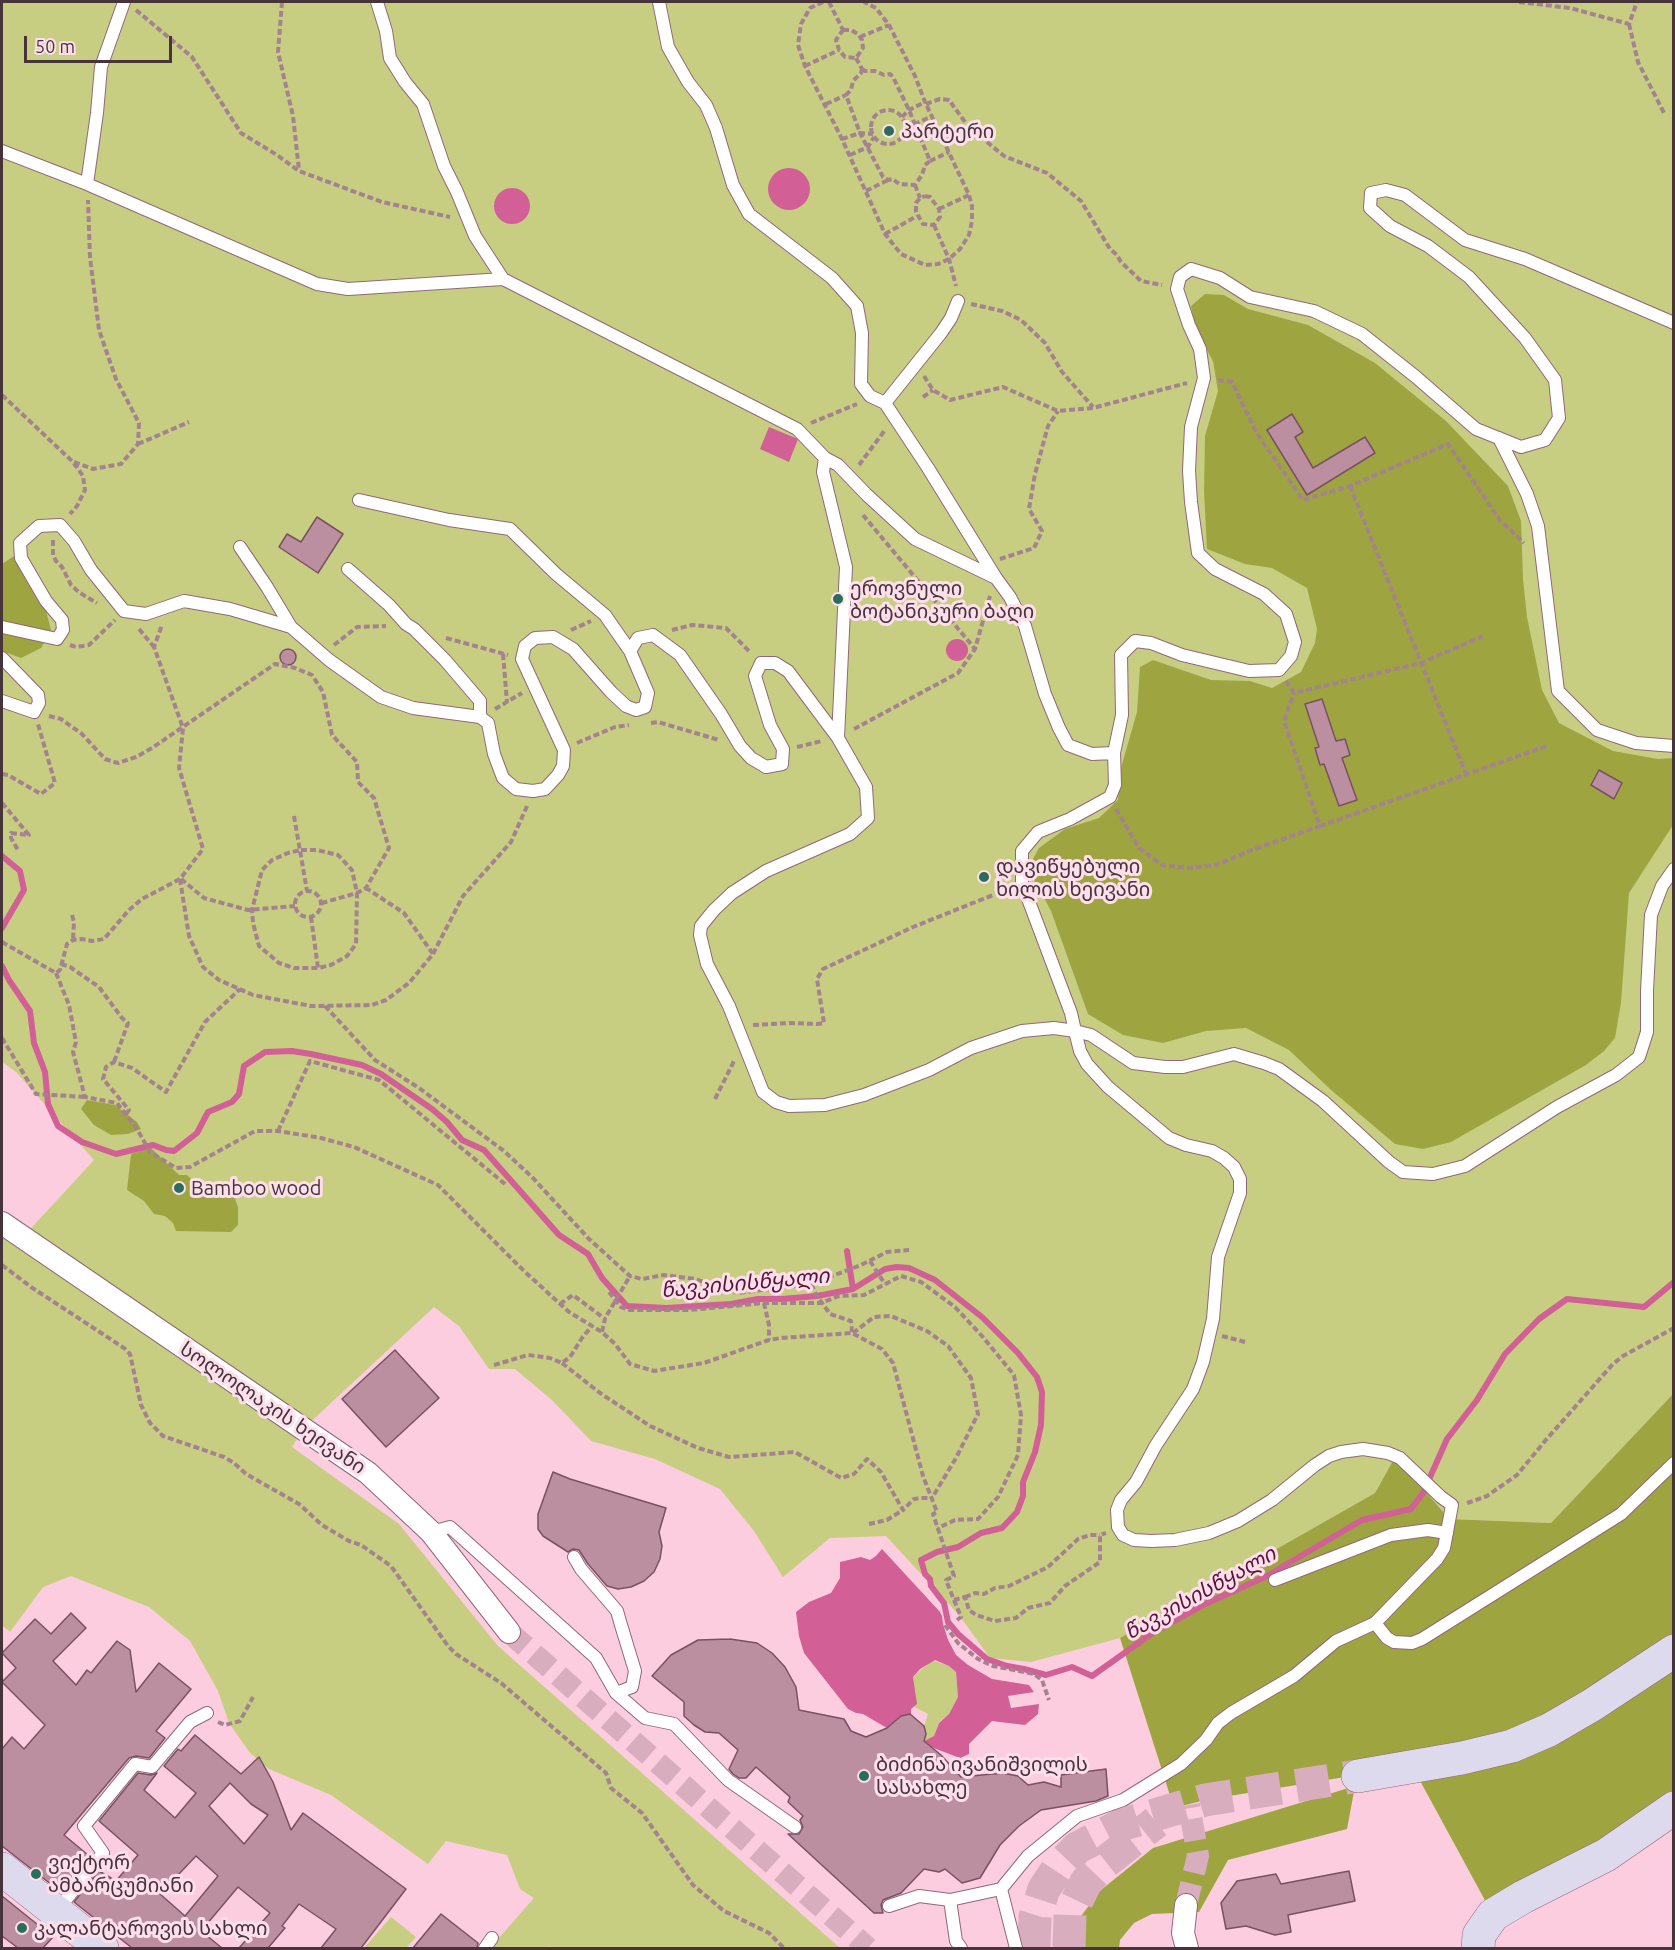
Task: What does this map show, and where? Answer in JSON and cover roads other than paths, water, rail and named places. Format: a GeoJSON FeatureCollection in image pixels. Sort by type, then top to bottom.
{"type":"FeatureCollection","features":[{"type":"Feature","properties":{"kind":"main road"},"geometry":{"type":"LineString","coordinates":[[1358,1776],[1462,1758],[1512,1746],[1549,1730],[1592,1705],[1674,1651]]}},
{"type":"Feature","properties":{"kind":"main road"},"geometry":{"type":"LineString","coordinates":[[1478,1948],[1479,1935],[1493,1915],[1605,1855],[1674,1808]]}},
{"type":"Feature","properties":{"kind":"main road"},"geometry":{"type":"LineString","coordinates":[[2,1869],[102,1948]]}},
{"type":"Feature","properties":{"kind":"street","name":"სოლოლაკის ხეივანი"},"geometry":{"type":"LineString","coordinates":[[2,1223],[369,1473],[430,1532],[509,1632]]}},
{"type":"Feature","properties":{"kind":"street"},"geometry":{"type":"LineString","coordinates":[[1186,1905],[1183,1933],[1187,1948]]}},
{"type":"Feature","properties":{"kind":"lane"},"geometry":{"type":"LineString","coordinates":[[377,2],[386,31],[390,58],[405,82],[423,104],[444,166],[468,221],[475,236],[504,279],[797,429],[825,458],[838,465],[915,539],[996,578]]}},
{"type":"Feature","properties":{"kind":"lane"},"geometry":{"type":"LineString","coordinates":[[659,2],[668,47],[688,82],[706,105],[717,128],[733,185],[749,214],[832,278],[857,306],[862,333],[861,384],[870,396],[885,404],[1010,597],[1025,626],[1045,694],[1068,745],[1092,754],[1114,753]]}},
{"type":"Feature","properties":{"kind":"lane"},"geometry":{"type":"LineString","coordinates":[[87,184],[98,113],[101,67],[129,5]]}},
{"type":"Feature","properties":{"kind":"lane"},"geometry":{"type":"LineString","coordinates":[[2,151],[87,184],[317,284],[348,289],[504,279]]}},
{"type":"Feature","properties":{"kind":"lane"},"geometry":{"type":"LineString","coordinates":[[889,1906],[919,1896],[950,1900],[1001,1888],[1028,1856],[1077,1816],[1123,1800],[1181,1764],[1206,1740],[1218,1723],[1231,1713],[1294,1676],[1336,1641],[1375,1623],[1437,1559],[1444,1548],[1447,1533],[1452,1504],[1441,1497],[1400,1458],[1388,1453],[1363,1449],[1329,1455],[1272,1500],[1238,1521],[1209,1533],[1175,1540],[1151,1541],[1124,1535],[1118,1527],[1117,1509],[1121,1500],[1136,1482],[1156,1445],[1193,1389],[1203,1362],[1213,1319],[1218,1257],[1240,1193],[1240,1179],[1234,1167],[1212,1151],[1169,1138],[1108,1087],[1088,1064],[1080,1051],[1071,1013],[1022,883],[1022,851],[1038,832],[1070,819],[1110,797],[1115,784],[1114,753],[1122,715],[1121,656],[1135,641],[1151,643],[1214,664],[1250,671],[1279,670],[1291,656],[1295,642],[1286,614],[1264,594],[1215,569],[1198,552],[1189,471],[1191,427],[1204,378],[1200,349],[1177,290],[1180,278],[1191,269],[1220,278],[1250,297],[1314,311],[1362,334],[1476,429],[1521,447],[1545,440],[1559,418],[1555,381],[1526,338],[1469,277],[1428,246],[1390,226],[1370,208],[1371,193],[1386,190],[1405,195],[1465,240],[1525,259],[1674,323]]}},
{"type":"Feature","properties":{"kind":"lane"},"geometry":{"type":"LineString","coordinates":[[885,404],[951,318],[958,301]]}},
{"type":"Feature","properties":{"kind":"lane"},"geometry":{"type":"LineString","coordinates":[[1499,438],[1527,494],[1538,526],[1558,691],[1597,730],[1636,743],[1674,746]]}},
{"type":"Feature","properties":{"kind":"lane"},"geometry":{"type":"LineString","coordinates":[[825,458],[823,472],[846,567],[838,738]]}},
{"type":"Feature","properties":{"kind":"lane"},"geometry":{"type":"LineString","coordinates":[[240,547],[291,627],[328,660],[381,697],[413,708],[480,717],[488,723],[494,754],[503,778],[516,789],[533,791],[545,789],[558,775],[563,765],[564,750],[522,659],[525,646],[535,638],[553,637],[573,649],[626,706],[636,710],[645,707],[648,693],[630,651],[604,615],[510,530],[449,520],[359,500]]}},
{"type":"Feature","properties":{"kind":"lane"},"geometry":{"type":"LineString","coordinates":[[2,627],[57,639],[63,630],[62,620],[46,601],[21,558],[20,543],[39,526],[60,525],[74,541],[91,570],[124,611],[146,614],[184,601],[230,609],[291,627]]}},
{"type":"Feature","properties":{"kind":"lane"},"geometry":{"type":"LineString","coordinates":[[348,569],[445,660],[480,701],[480,717]]}},
{"type":"Feature","properties":{"kind":"lane"},"geometry":{"type":"LineString","coordinates":[[630,651],[638,638],[653,635],[680,655],[740,746],[751,758],[766,767],[782,764],[783,749],[770,725],[755,676],[761,663],[776,663],[788,671],[838,738],[866,787],[868,818],[850,834],[766,871],[732,893],[701,926],[700,935],[707,964],[729,1006],[763,1092],[776,1102],[789,1106],[825,1105],[874,1091],[929,1070],[971,1048],[1022,1031],[1054,1028],[1090,1035],[1133,1063],[1183,1067],[1234,1054],[1264,1063],[1279,1069],[1323,1101],[1389,1162],[1403,1172],[1433,1174],[1465,1166],[1557,1107],[1616,1075],[1639,1057],[1647,1032],[1651,915],[1662,886],[1674,869]]}},
{"type":"Feature","properties":{"kind":"lane"},"geometry":{"type":"LineString","coordinates":[[2,658],[39,694],[39,703],[34,712],[2,701]]}},
{"type":"Feature","properties":{"kind":"lane"},"geometry":{"type":"LineString","coordinates":[[1375,1623],[1387,1638],[1394,1642],[1412,1643],[1422,1640],[1621,1514],[1674,1463]]}},
{"type":"Feature","properties":{"kind":"lane"},"geometry":{"type":"LineString","coordinates":[[430,1532],[450,1527],[596,1658],[616,1693],[645,1718],[674,1724],[728,1780],[795,1827]]}},
{"type":"Feature","properties":{"kind":"lane"},"geometry":{"type":"LineString","coordinates":[[1275,1580],[1391,1535],[1428,1530],[1447,1533]]}},
{"type":"Feature","properties":{"kind":"lane"},"geometry":{"type":"LineString","coordinates":[[574,1557],[581,1569],[617,1611],[635,1671],[632,1687],[616,1693]]}},
{"type":"Feature","properties":{"kind":"lane"},"geometry":{"type":"LineString","coordinates":[[56,1912],[103,1853],[84,1826],[135,1764],[153,1767],[190,1722],[207,1713]]}},
{"type":"Feature","properties":{"kind":"lane"},"geometry":{"type":"LineString","coordinates":[[1001,1888],[1016,1948]]}},
{"type":"Feature","properties":{"kind":"lane"},"geometry":{"type":"LineString","coordinates":[[950,1900],[956,1941],[961,1948]]}},
{"type":"Feature","properties":{"kind":"waterway"},"geometry":{"type":"LineString","coordinates":[[2,856],[20,871],[24,890],[2,928]]}},
{"type":"Feature","properties":{"kind":"waterway","name":"წავკისისწყალი"},"geometry":{"type":"LineString","coordinates":[[2,966],[30,1011],[34,1043],[45,1072],[48,1104],[58,1126],[82,1142],[116,1154],[153,1145],[174,1151],[197,1133],[208,1112],[232,1102],[239,1094],[244,1066],[265,1052],[292,1051],[362,1065],[381,1074],[432,1109],[462,1140],[484,1150],[559,1235],[588,1254],[602,1278],[627,1306],[666,1308],[817,1296],[853,1289],[885,1269],[897,1267],[909,1268],[935,1280],[982,1317],[1018,1353],[1037,1377],[1042,1392],[1041,1425],[1035,1452],[1023,1482],[1023,1496],[1017,1512],[1002,1528],[981,1533],[958,1547],[937,1552],[921,1560],[931,1586],[944,1603],[948,1622],[958,1634],[987,1659],[1046,1675],[1072,1667],[1092,1676],[1154,1632],[1203,1605],[1265,1577],[1362,1520],[1411,1509],[1423,1493],[1447,1439],[1477,1400],[1505,1354],[1539,1319],[1567,1299],[1644,1307],[1674,1282]]}},
{"type":"Feature","properties":{"kind":"waterway"},"geometry":{"type":"LineString","coordinates":[[847,1251],[853,1289]]}},
{"type":"Feature","properties":{"kind":"tunnel"},"geometry":{"type":"LineString","coordinates":[[509,1632],[868,1948]]}},
{"type":"Feature","properties":{"kind":"tunnel"},"geometry":{"type":"LineString","coordinates":[[1034,1948],[1035,1917],[1044,1889],[1058,1868],[1077,1848],[1121,1825],[1205,1800],[1358,1776]]}},
{"type":"Feature","properties":{"kind":"tunnel"},"geometry":{"type":"LineString","coordinates":[[1186,1905],[1198,1856],[1189,1805]]}},
{"type":"Feature","properties":{"kind":"tunnel"},"geometry":{"type":"LineString","coordinates":[[1069,1948],[1070,1915],[1086,1882],[1103,1864],[1156,1822]]}},
{"type":"Feature","properties":{"kind":"place","name":"პარტერი"},"geometry":{"type":"Point","coordinates":[889,131]}},
{"type":"Feature","properties":{"kind":"place","name":"ეროვნული ბოტანიკური ბაღი"},"geometry":{"type":"Point","coordinates":[838,599]}},
{"type":"Feature","properties":{"kind":"place","name":"დავიწყებული ხილის ხეივანი"},"geometry":{"type":"Point","coordinates":[984,877]}},
{"type":"Feature","properties":{"kind":"place","name":"Bamboo wood"},"geometry":{"type":"Point","coordinates":[179,1188]}},
{"type":"Feature","properties":{"kind":"place","name":"ბიძინა ივანიშვილის სასახლე"},"geometry":{"type":"Point","coordinates":[864,1776]}},
{"type":"Feature","properties":{"kind":"place","name":"ვიქტორ ამბარცუმიანი"},"geometry":{"type":"Point","coordinates":[36,1874]}},
{"type":"Feature","properties":{"kind":"place","name":"კალანტაროვის სახლი"},"geometry":{"type":"Point","coordinates":[22,1928]}}]}
